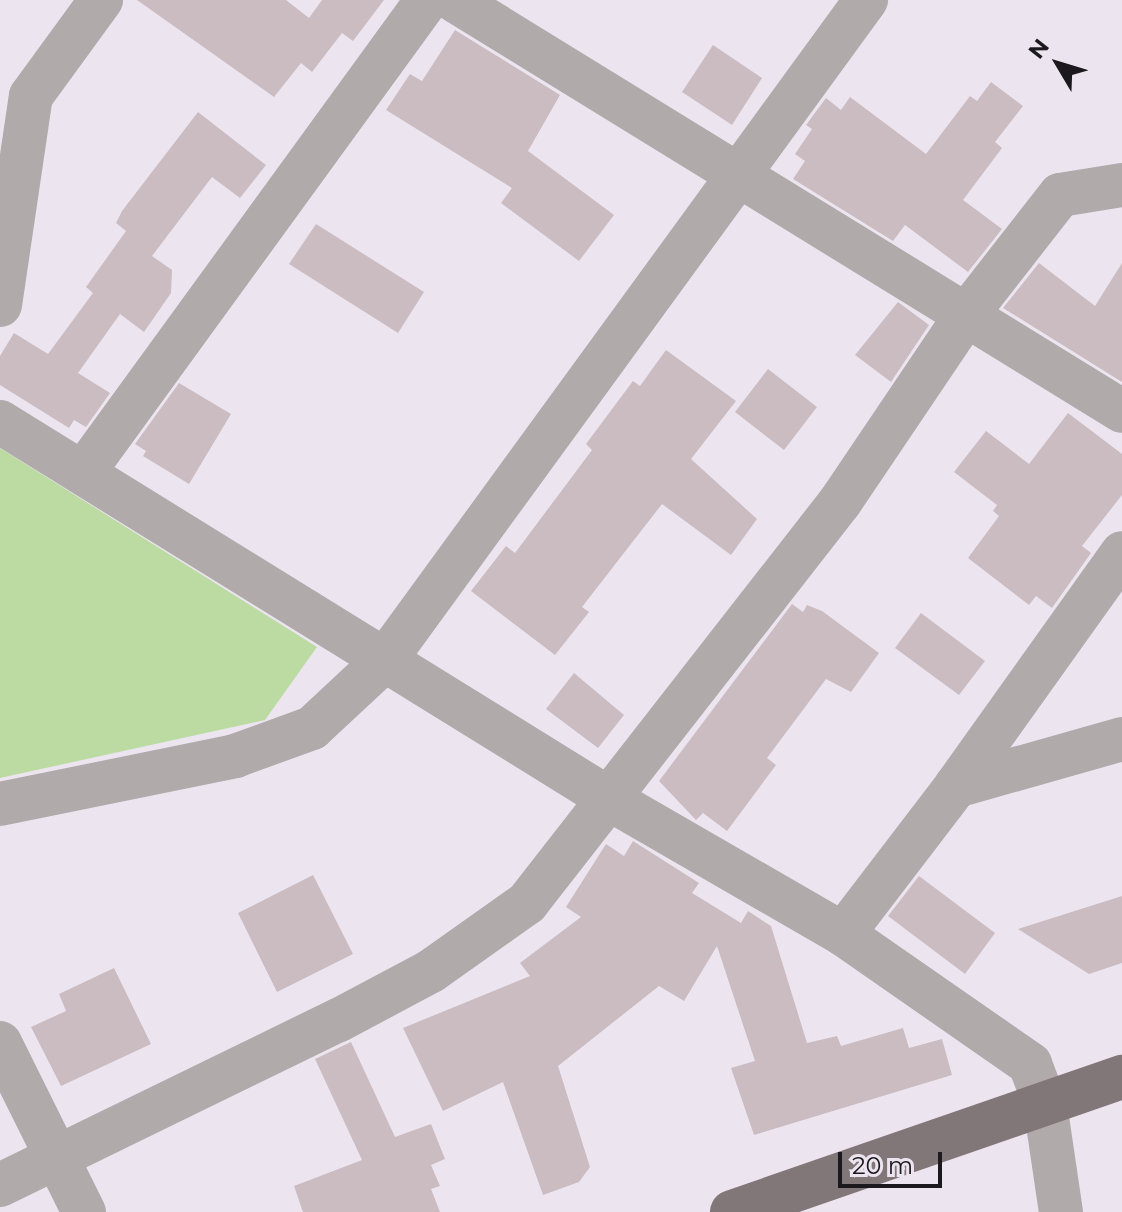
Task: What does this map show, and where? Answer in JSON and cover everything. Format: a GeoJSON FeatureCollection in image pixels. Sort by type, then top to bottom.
{"type":"FeatureCollection","features":[{"type":"Feature","properties":{"kind":"main road"},"geometry":{"type":"LineString","coordinates":[[732,1212],[1122,1077]]}},
{"type":"Feature","properties":{"kind":"street"},"geometry":{"type":"LineString","coordinates":[[0,305],[31,96],[101,0]]}},
{"type":"Feature","properties":{"kind":"street"},"geometry":{"type":"LineString","coordinates":[[83,473],[427,0]]}},
{"type":"Feature","properties":{"kind":"street"},"geometry":{"type":"LineString","coordinates":[[454,0],[1122,411]]}},
{"type":"Feature","properties":{"kind":"street"},"geometry":{"type":"LineString","coordinates":[[0,804],[235,756],[312,728],[385,660],[866,0]]}},
{"type":"Feature","properties":{"kind":"street"},"geometry":{"type":"LineString","coordinates":[[0,1185],[431,971],[527,903],[611,800],[840,502],[967,314],[1060,195],[1122,185]]}},
{"type":"Feature","properties":{"kind":"street"},"geometry":{"type":"LineString","coordinates":[[0,422],[611,800],[843,934],[1030,1064],[1045,1104],[1061,1212]]}},
{"type":"Feature","properties":{"kind":"street"},"geometry":{"type":"LineString","coordinates":[[843,934],[956,786],[1122,553]]}},
{"type":"Feature","properties":{"kind":"street"},"geometry":{"type":"LineString","coordinates":[[956,786],[1122,739]]}},
{"type":"Feature","properties":{"kind":"street"},"geometry":{"type":"LineString","coordinates":[[0,1043],[84,1212]]}},
{"type":"Feature","properties":{"kind":"green space"},"geometry":{"type":"Polygon","coordinates":[[[0,448],[317,647],[265,720],[0,778],[0,448]]]}},
{"type":"Feature","properties":{"kind":"building"},"geometry":{"type":"Polygon","coordinates":[[[137,0],[286,0],[309,18],[322,0],[384,0],[353,41],[342,33],[312,72],[301,63],[274,97],[137,0]]]}},
{"type":"Feature","properties":{"kind":"building"},"geometry":{"type":"Polygon","coordinates":[[[455,30],[560,95],[528,151],[614,215],[579,261],[501,203],[512,188],[386,110],[410,74],[422,81],[455,30]]]}},
{"type":"Feature","properties":{"kind":"building"},"geometry":{"type":"Polygon","coordinates":[[[713,45],[762,78],[732,125],[682,92],[713,45]]]}},
{"type":"Feature","properties":{"kind":"building"},"geometry":{"type":"Polygon","coordinates":[[[991,82],[1023,106],[995,142],[1002,148],[963,200],[1002,229],[968,272],[905,225],[893,241],[793,179],[805,161],[795,154],[812,129],[806,125],[826,98],[841,110],[850,97],[926,154],[970,96],[977,101],[991,82]]]}},
{"type":"Feature","properties":{"kind":"building"},"geometry":{"type":"Polygon","coordinates":[[[198,112],[266,165],[240,198],[212,177],[152,256],[172,270],[171,293],[144,332],[120,314],[78,373],[110,393],[86,427],[74,420],[69,428],[0,385],[0,356],[14,333],[48,354],[93,293],[86,287],[126,231],[116,223],[122,211],[198,112]]]}},
{"type":"Feature","properties":{"kind":"building"},"geometry":{"type":"Polygon","coordinates":[[[316,224],[424,292],[398,333],[289,264],[316,224]]]}},
{"type":"Feature","properties":{"kind":"building"},"geometry":{"type":"Polygon","coordinates":[[[1039,263],[1095,306],[1122,263],[1122,382],[1003,308],[1039,263]]]}},
{"type":"Feature","properties":{"kind":"building"},"geometry":{"type":"Polygon","coordinates":[[[898,302],[929,325],[891,382],[855,355],[898,302]]]}},
{"type":"Feature","properties":{"kind":"building"},"geometry":{"type":"Polygon","coordinates":[[[666,350],[736,401],[691,459],[757,519],[731,555],[662,504],[582,607],[589,612],[555,655],[471,591],[506,546],[515,553],[592,450],[586,444],[633,381],[640,386],[666,350]]]}},
{"type":"Feature","properties":{"kind":"building"},"geometry":{"type":"Polygon","coordinates":[[[768,369],[817,407],[784,450],[735,412],[768,369]]]}},
{"type":"Feature","properties":{"kind":"building"},"geometry":{"type":"Polygon","coordinates":[[[179,383],[231,414],[189,484],[143,456],[146,451],[135,444],[179,383]]]}},
{"type":"Feature","properties":{"kind":"building"},"geometry":{"type":"Polygon","coordinates":[[[1068,413],[1122,454],[1122,495],[1082,546],[1091,553],[1052,608],[1036,596],[1029,605],[968,558],[999,516],[993,511],[997,505],[954,472],[986,431],[1029,464],[1068,413]]]}},
{"type":"Feature","properties":{"kind":"building"},"geometry":{"type":"Polygon","coordinates":[[[792,604],[803,612],[807,605],[822,611],[879,653],[851,692],[826,679],[767,758],[776,765],[727,831],[703,813],[696,820],[659,781],[792,604]]]}},
{"type":"Feature","properties":{"kind":"building"},"geometry":{"type":"Polygon","coordinates":[[[921,613],[985,661],[959,695],[895,648],[921,613]]]}},
{"type":"Feature","properties":{"kind":"building"},"geometry":{"type":"Polygon","coordinates":[[[574,673],[624,715],[598,748],[546,709],[574,673]]]}},
{"type":"Feature","properties":{"kind":"building"},"geometry":{"type":"Polygon","coordinates":[[[633,841],[699,883],[692,893],[741,923],[748,911],[771,926],[807,1043],[837,1036],[841,1046],[903,1028],[909,1048],[942,1039],[952,1075],[754,1135],[731,1068],[755,1061],[717,946],[684,1001],[659,986],[558,1066],[590,1167],[579,1182],[543,1195],[503,1082],[443,1111],[403,1028],[530,976],[520,963],[581,917],[566,907],[606,844],[624,856],[633,841]]]}},
{"type":"Feature","properties":{"kind":"building"},"geometry":{"type":"Polygon","coordinates":[[[313,875],[353,954],[277,992],[238,913],[313,875]]]}},
{"type":"Feature","properties":{"kind":"building"},"geometry":{"type":"Polygon","coordinates":[[[919,876],[995,933],[965,974],[888,916],[919,876]]]}},
{"type":"Feature","properties":{"kind":"building"},"geometry":{"type":"Polygon","coordinates":[[[1122,896],[1122,963],[1089,974],[1018,929],[1122,896]]]}},
{"type":"Feature","properties":{"kind":"building"},"geometry":{"type":"Polygon","coordinates":[[[114,968],[151,1044],[61,1086],[31,1027],[66,1011],[59,994],[114,968]]]}},
{"type":"Feature","properties":{"kind":"building"},"geometry":{"type":"Polygon","coordinates":[[[351,1042],[395,1137],[431,1124],[445,1159],[431,1165],[440,1186],[431,1189],[440,1212],[303,1212],[294,1186],[362,1160],[315,1059],[351,1042]]]}}]}
